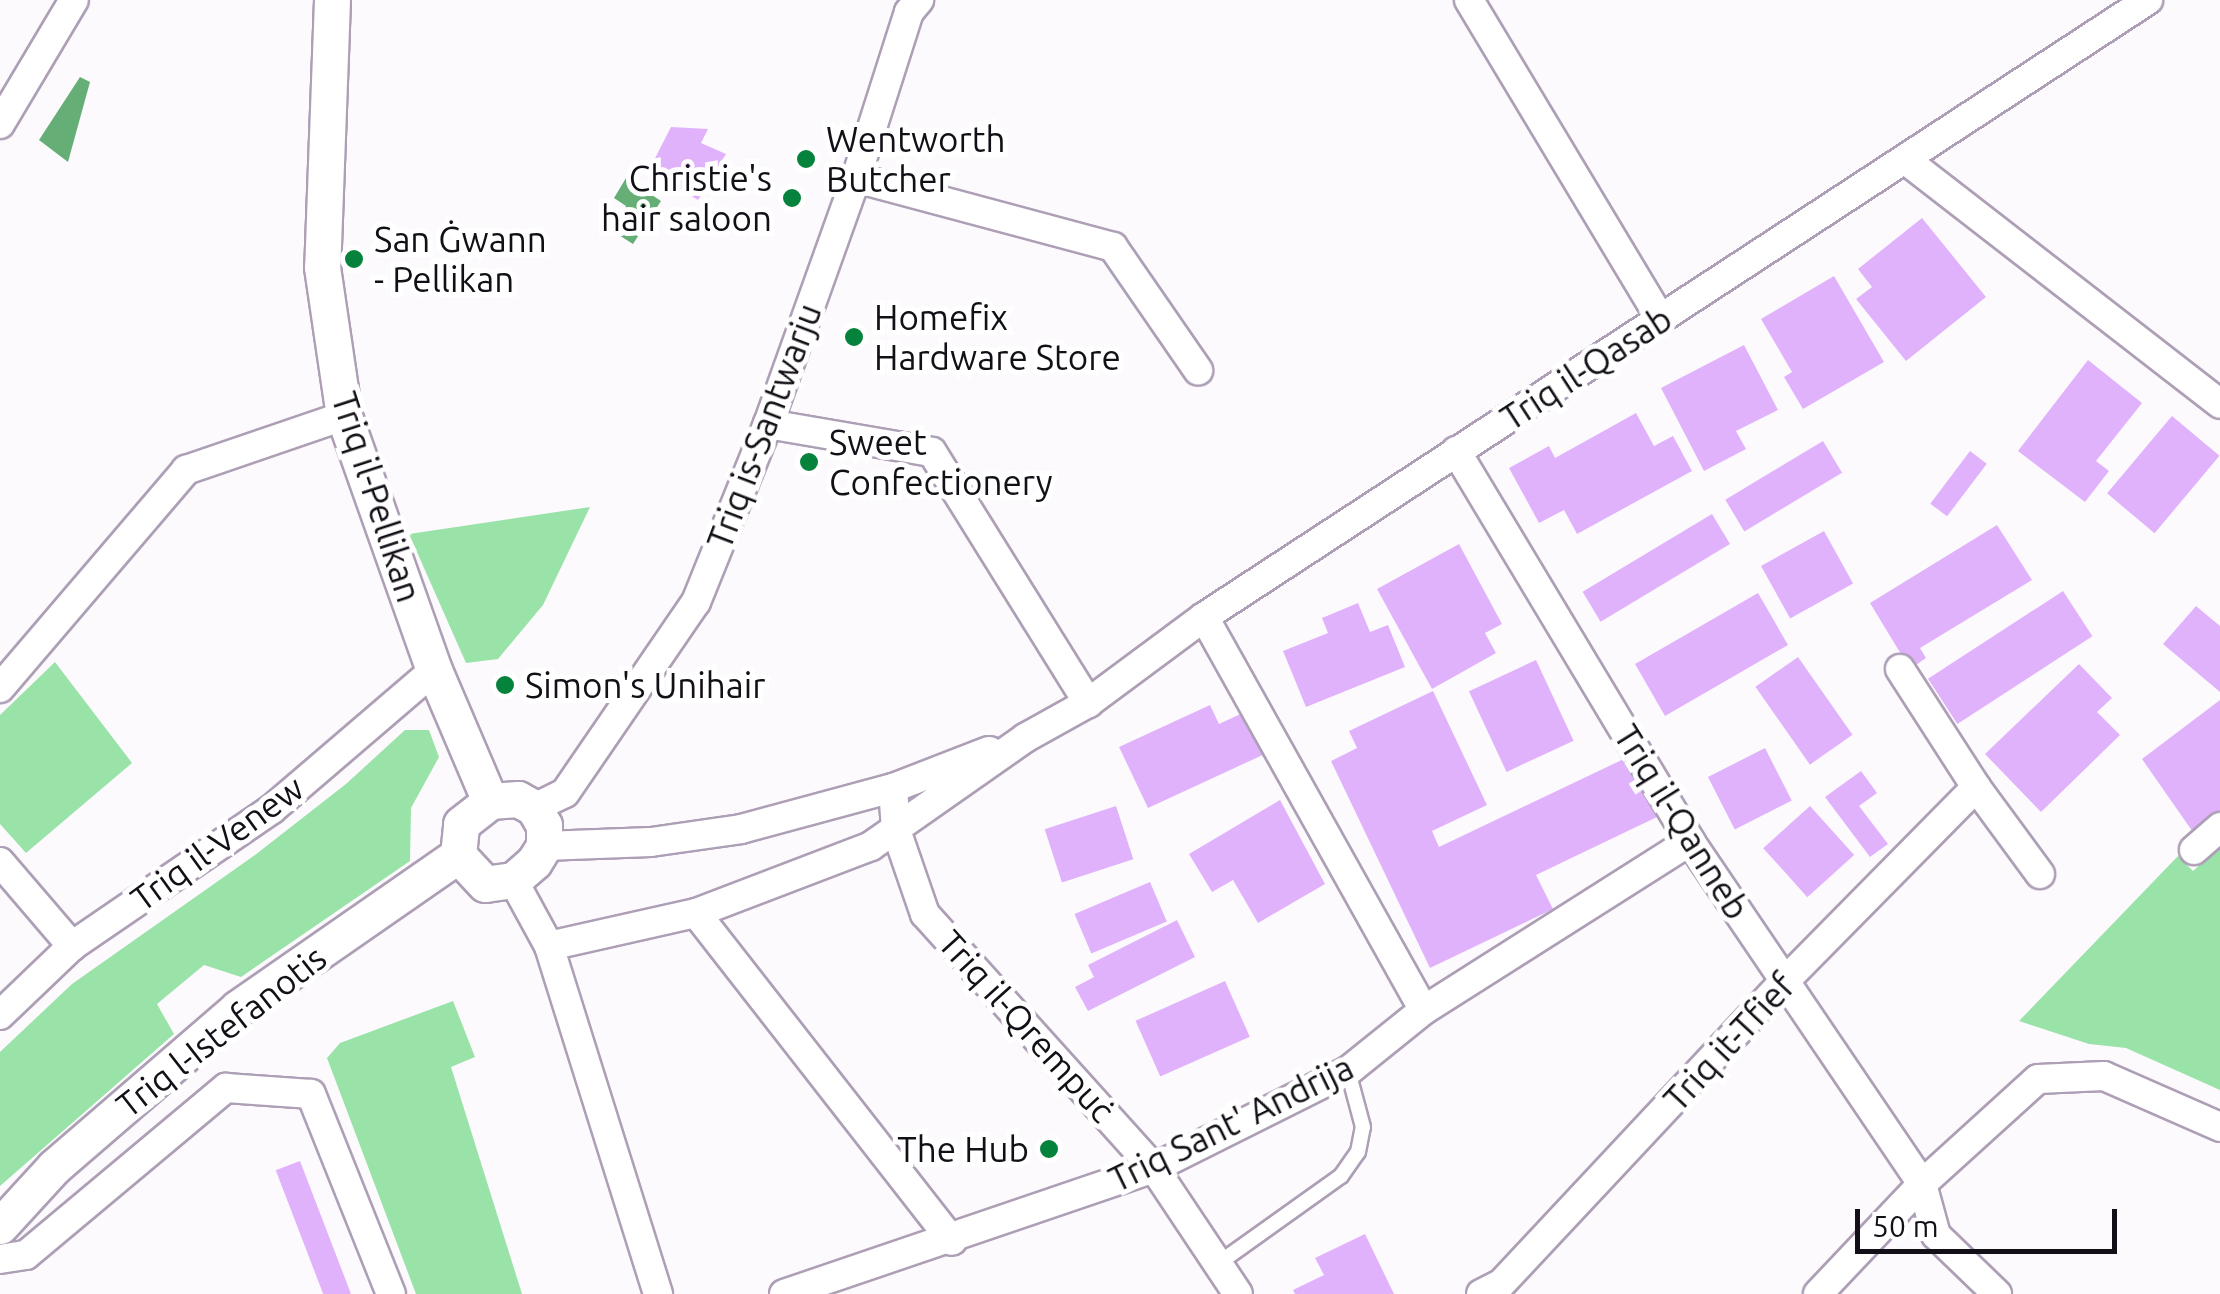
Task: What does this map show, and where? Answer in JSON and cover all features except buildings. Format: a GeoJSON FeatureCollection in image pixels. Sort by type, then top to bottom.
{"type":"FeatureCollection","features":[{"type":"Feature","properties":{"kind":"street"},"geometry":{"type":"LineString","coordinates":[[0,124],[74,0]]}},
{"type":"Feature","properties":{"kind":"street","name":"Triq il-Pellikan"},"geometry":{"type":"LineString","coordinates":[[332,0],[322,267],[344,416],[434,670],[490,802]]}},
{"type":"Feature","properties":{"kind":"street","name":"Triq is-Santwarju"},"geometry":{"type":"LineString","coordinates":[[534,808],[564,793],[696,602],[768,424],[856,178],[909,12],[919,0]]}},
{"type":"Feature","properties":{"kind":"street"},"geometry":{"type":"LineString","coordinates":[[1469,0],[1661,320]]}},
{"type":"Feature","properties":{"kind":"street","name":"Triq il-Qasab"},"geometry":{"type":"LineString","coordinates":[[548,946],[696,914],[839,860],[896,830],[1025,738],[1088,703],[1204,617],[2148,0]]}},
{"type":"Feature","properties":{"kind":"street"},"geometry":{"type":"LineString","coordinates":[[1908,160],[2220,404]]}},
{"type":"Feature","properties":{"kind":"street"},"geometry":{"type":"LineString","coordinates":[[856,178],[1113,247],[1198,370]]}},
{"type":"Feature","properties":{"kind":"street"},"geometry":{"type":"LineString","coordinates":[[0,688],[186,470],[344,416]]}},
{"type":"Feature","properties":{"kind":"street"},"geometry":{"type":"LineString","coordinates":[[768,424],[932,452],[1088,703]]}},
{"type":"Feature","properties":{"kind":"street","name":"Triq il-Qanneb"},"geometry":{"type":"LineString","coordinates":[[1456,451],[1690,841],[1922,1184],[1936,1235],[1996,1294]]}},
{"type":"Feature","properties":{"kind":"street"},"geometry":{"type":"LineString","coordinates":[[1204,617],[1424,1010]]}},
{"type":"Feature","properties":{"kind":"street"},"geometry":{"type":"LineString","coordinates":[[1900,669],[1976,787],[2040,874]]}},
{"type":"Feature","properties":{"kind":"street","name":"Triq il-Venew"},"geometry":{"type":"LineString","coordinates":[[0,1014],[72,946],[272,808],[434,670]]}},
{"type":"Feature","properties":{"kind":"street","name":"Triq il-Qasab"},"geometry":{"type":"LineString","coordinates":[[544,846],[651,842],[741,830],[893,788],[1025,738]]}},
{"type":"Feature","properties":{"kind":"street","name":"Triq it-Tfief"},"geometry":{"type":"LineString","coordinates":[[1481,1294],[1501,1284],[1783,982],[1976,787]]}},
{"type":"Feature","properties":{"kind":"street","name":"Triq il-Qrempuċ"},"geometry":{"type":"LineString","coordinates":[[893,788],[896,830],[926,914],[1154,1168],[1238,1294]]}},
{"type":"Feature","properties":{"kind":"street"},"geometry":{"type":"LineString","coordinates":[[518,798],[534,808],[544,825],[544,846],[534,862],[513,880],[485,884],[458,855],[461,824],[490,802],[518,798]]}},
{"type":"Feature","properties":{"kind":"street"},"geometry":{"type":"LineString","coordinates":[[2194,850],[2220,827]]}},
{"type":"Feature","properties":{"kind":"street","name":"Triq Sant' Andrija"},"geometry":{"type":"LineString","coordinates":[[784,1294],[952,1240],[1154,1168],[1348,1071],[1424,1010],[1690,841]]}},
{"type":"Feature","properties":{"kind":"street","name":"Triq l-Istefanotis"},"geometry":{"type":"LineString","coordinates":[[0,1226],[54,1167],[238,1008],[458,855]]}},
{"type":"Feature","properties":{"kind":"street"},"geometry":{"type":"LineString","coordinates":[[0,862],[72,946]]}},
{"type":"Feature","properties":{"kind":"street"},"geometry":{"type":"LineString","coordinates":[[513,880],[548,946],[658,1294]]}},
{"type":"Feature","properties":{"kind":"street"},"geometry":{"type":"LineString","coordinates":[[696,914],[952,1240]]}},
{"type":"Feature","properties":{"kind":"street"},"geometry":{"type":"LineString","coordinates":[[1818,1294],[1922,1184],[2038,1079],[2104,1076],[2220,1127]]}},
{"type":"Feature","properties":{"kind":"street"},"geometry":{"type":"LineString","coordinates":[[0,1260],[26,1255],[226,1088],[311,1094],[390,1294]]}},
{"type":"Feature","properties":{"kind":"lane"},"geometry":{"type":"LineString","coordinates":[[1219,1263],[1341,1176],[1358,1152],[1362,1127],[1348,1071]]}},
{"type":"Feature","properties":{"kind":"shaded area"},"geometry":{"type":"Polygon","coordinates":[[[80,77],[90,82],[68,162],[39,140],[80,77]]]}},
{"type":"Feature","properties":{"kind":"shaded area"},"geometry":{"type":"Polygon","coordinates":[[[626,178],[661,201],[633,244],[611,230],[626,206],[614,198],[626,178]]]}},
{"type":"Feature","properties":{"kind":"shaded area"},"geometry":{"type":"Polygon","coordinates":[[[590,507],[543,605],[498,659],[466,663],[409,534],[590,507]]]}},
{"type":"Feature","properties":{"kind":"shaded area"},"geometry":{"type":"Polygon","coordinates":[[[55,662],[132,763],[26,853],[0,824],[0,715],[55,662]]]}},
{"type":"Feature","properties":{"kind":"shaded area"},"geometry":{"type":"Polygon","coordinates":[[[405,730],[429,730],[439,757],[411,808],[410,861],[241,977],[204,965],[157,1004],[174,1034],[0,1186],[0,1052],[72,984],[255,855],[346,784],[405,730]]]}},
{"type":"Feature","properties":{"kind":"shaded area"},"geometry":{"type":"Polygon","coordinates":[[[2220,847],[2220,1090],[2126,1048],[2089,1044],[2019,1021],[2178,856],[2193,871],[2220,847]]]}},
{"type":"Feature","properties":{"kind":"shaded area"},"geometry":{"type":"Polygon","coordinates":[[[453,1001],[475,1057],[451,1067],[522,1294],[416,1294],[327,1058],[340,1043],[453,1001]]]}},
{"type":"Feature","properties":{"kind":"place","name":"Wentworth Butcher"},"geometry":{"type":"Point","coordinates":[806,159]}},
{"type":"Feature","properties":{"kind":"place","name":"Christie's hair saloon"},"geometry":{"type":"Point","coordinates":[792,198]}},
{"type":"Feature","properties":{"kind":"place","name":"San Ġwann - Pellikan"},"geometry":{"type":"Point","coordinates":[354,259]}},
{"type":"Feature","properties":{"kind":"place","name":"Homefix Hardware Store"},"geometry":{"type":"Point","coordinates":[854,337]}},
{"type":"Feature","properties":{"kind":"place","name":"Sweet Confectionery"},"geometry":{"type":"Point","coordinates":[809,462]}},
{"type":"Feature","properties":{"kind":"place","name":"Simon's Unihair"},"geometry":{"type":"Point","coordinates":[505,685]}},
{"type":"Feature","properties":{"kind":"place","name":"The Hub"},"geometry":{"type":"Point","coordinates":[1049,1149]}}]}
